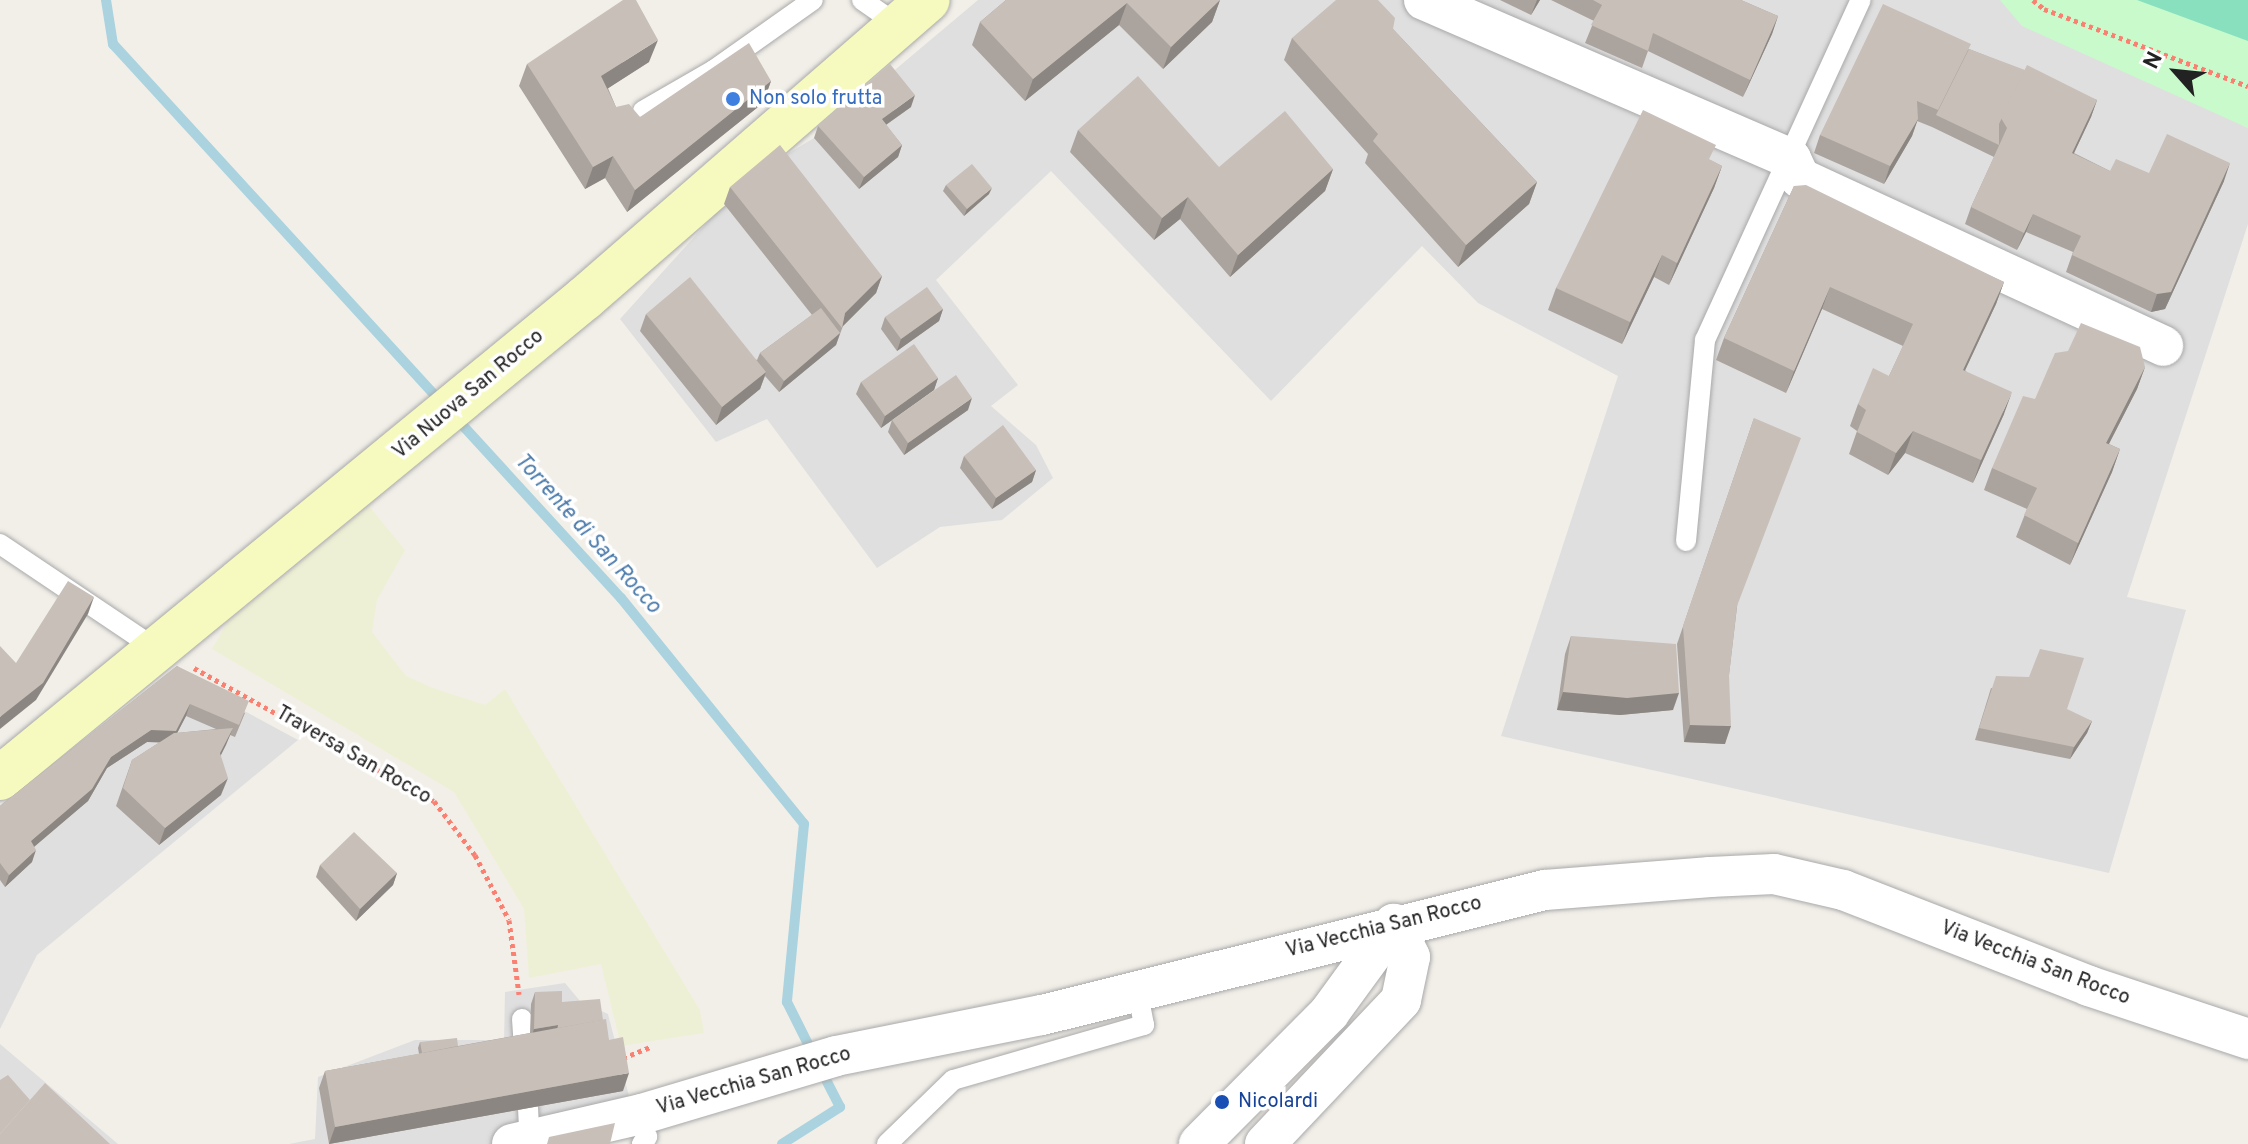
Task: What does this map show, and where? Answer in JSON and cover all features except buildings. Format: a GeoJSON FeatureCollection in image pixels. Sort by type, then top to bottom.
{"type":"FeatureCollection","features":[{"type":"Feature","properties":{"kind":"main road","name":"Via Nuova San Rocco"},"geometry":{"type":"LineString","coordinates":[[0,778],[159,651],[585,298],[913,12]]}},
{"type":"Feature","properties":{"kind":"street"},"geometry":{"type":"LineString","coordinates":[[1424,0],[1791,159],[1800,178],[2163,346]]}},
{"type":"Feature","properties":{"kind":"street","name":"Via Vecchia San Rocco"},"geometry":{"type":"LineString","coordinates":[[525,1134],[644,1132],[836,1056],[1042,1015],[1394,924],[1545,890],[1774,874],[1843,890],[2089,986],[2248,1039]]}},
{"type":"Feature","properties":{"kind":"street"},"geometry":{"type":"LineString","coordinates":[[1199,1144],[1329,1013],[1394,924],[1410,957],[1401,1000],[1265,1144]]}},
{"type":"Feature","properties":{"kind":"lane"},"geometry":{"type":"LineString","coordinates":[[643,111],[714,70],[813,0]]}},
{"type":"Feature","properties":{"kind":"lane"},"geometry":{"type":"LineString","coordinates":[[862,0],[913,12]]}},
{"type":"Feature","properties":{"kind":"lane"},"geometry":{"type":"LineString","coordinates":[[1686,541],[1705,340],[1791,159],[1861,0]]}},
{"type":"Feature","properties":{"kind":"lane"},"geometry":{"type":"LineString","coordinates":[[0,544],[159,651]]}},
{"type":"Feature","properties":{"kind":"lane"},"geometry":{"type":"LineString","coordinates":[[887,1144],[953,1080],[1144,1025],[1137,990]]}},
{"type":"Feature","properties":{"kind":"lane"},"geometry":{"type":"LineString","coordinates":[[522,1019],[524,1050]]}},
{"type":"Feature","properties":{"kind":"path"},"geometry":{"type":"LineString","coordinates":[[2033,0],[2044,9],[2248,86]]}},
{"type":"Feature","properties":{"kind":"path","name":"Traversa San Rocco"},"geometry":{"type":"LineString","coordinates":[[159,651],[250,695],[434,801],[475,855],[509,920],[522,1019]]}},
{"type":"Feature","properties":{"kind":"path"},"geometry":{"type":"LineString","coordinates":[[625,1071],[622,1056],[652,1046]]}},
{"type":"Feature","properties":{"kind":"shaded area"},"geometry":{"type":"Polygon","coordinates":[[[978,0],[2001,0],[2248,128],[2248,224],[2127,597],[2186,610],[2109,873],[1501,736],[1618,376],[1478,303],[1422,246],[1271,401],[1051,171],[936,280],[1018,385],[991,406],[1036,445],[1053,478],[1002,520],[940,527],[877,568],[767,419],[716,442],[620,319],[724,204],[774,162],[814,138],[978,0]]]}},
{"type":"Feature","properties":{"kind":"shaded area"},"geometry":{"type":"Polygon","coordinates":[[[174,673],[298,740],[37,955],[0,1029],[0,805],[174,673]]]}},
{"type":"Feature","properties":{"kind":"shaded area"},"geometry":{"type":"Polygon","coordinates":[[[565,983],[580,1001],[608,1014],[629,1096],[577,1109],[542,1144],[289,1144],[315,1139],[318,1077],[415,1040],[504,1040],[505,992],[565,983]]]}},
{"type":"Feature","properties":{"kind":"shaded area"},"geometry":{"type":"Polygon","coordinates":[[[0,1044],[118,1144],[0,1144],[0,1044]]]}},
{"type":"Feature","properties":{"kind":"green space"},"geometry":{"type":"Polygon","coordinates":[[[2000,0],[2248,0],[2248,128],[2022,26],[2000,0]]]}},
{"type":"Feature","properties":{"kind":"green space"},"geometry":{"type":"Polygon","coordinates":[[[2137,0],[2248,0],[2248,41],[2137,0]]]}},
{"type":"Feature","properties":{"kind":"green space"},"geometry":{"type":"Polygon","coordinates":[[[369,506],[405,550],[377,600],[372,632],[406,676],[433,688],[485,705],[505,689],[700,1010],[704,1033],[621,1046],[601,964],[529,978],[524,909],[454,792],[212,649],[227,623],[369,506]]]}},
{"type":"Feature","properties":{"kind":"waterway","name":"Torrente di San Rocco"},"geometry":{"type":"LineString","coordinates":[[106,0],[113,44],[441,402]]}},
{"type":"Feature","properties":{"kind":"waterway","name":"Torrente di San Rocco"},"geometry":{"type":"LineString","coordinates":[[455,417],[621,598],[804,824],[787,1002],[814,1056]]}},
{"type":"Feature","properties":{"kind":"waterway","name":"Torrente di San Rocco"},"geometry":{"type":"LineString","coordinates":[[782,1144],[840,1107],[821,1070]]}},
{"type":"Feature","properties":{"kind":"place","name":"Non solo frutta"},"geometry":{"type":"Point","coordinates":[733,99]}},
{"type":"Feature","properties":{"kind":"place","name":"Nicolardi"},"geometry":{"type":"Point","coordinates":[1222,1102]}}]}
